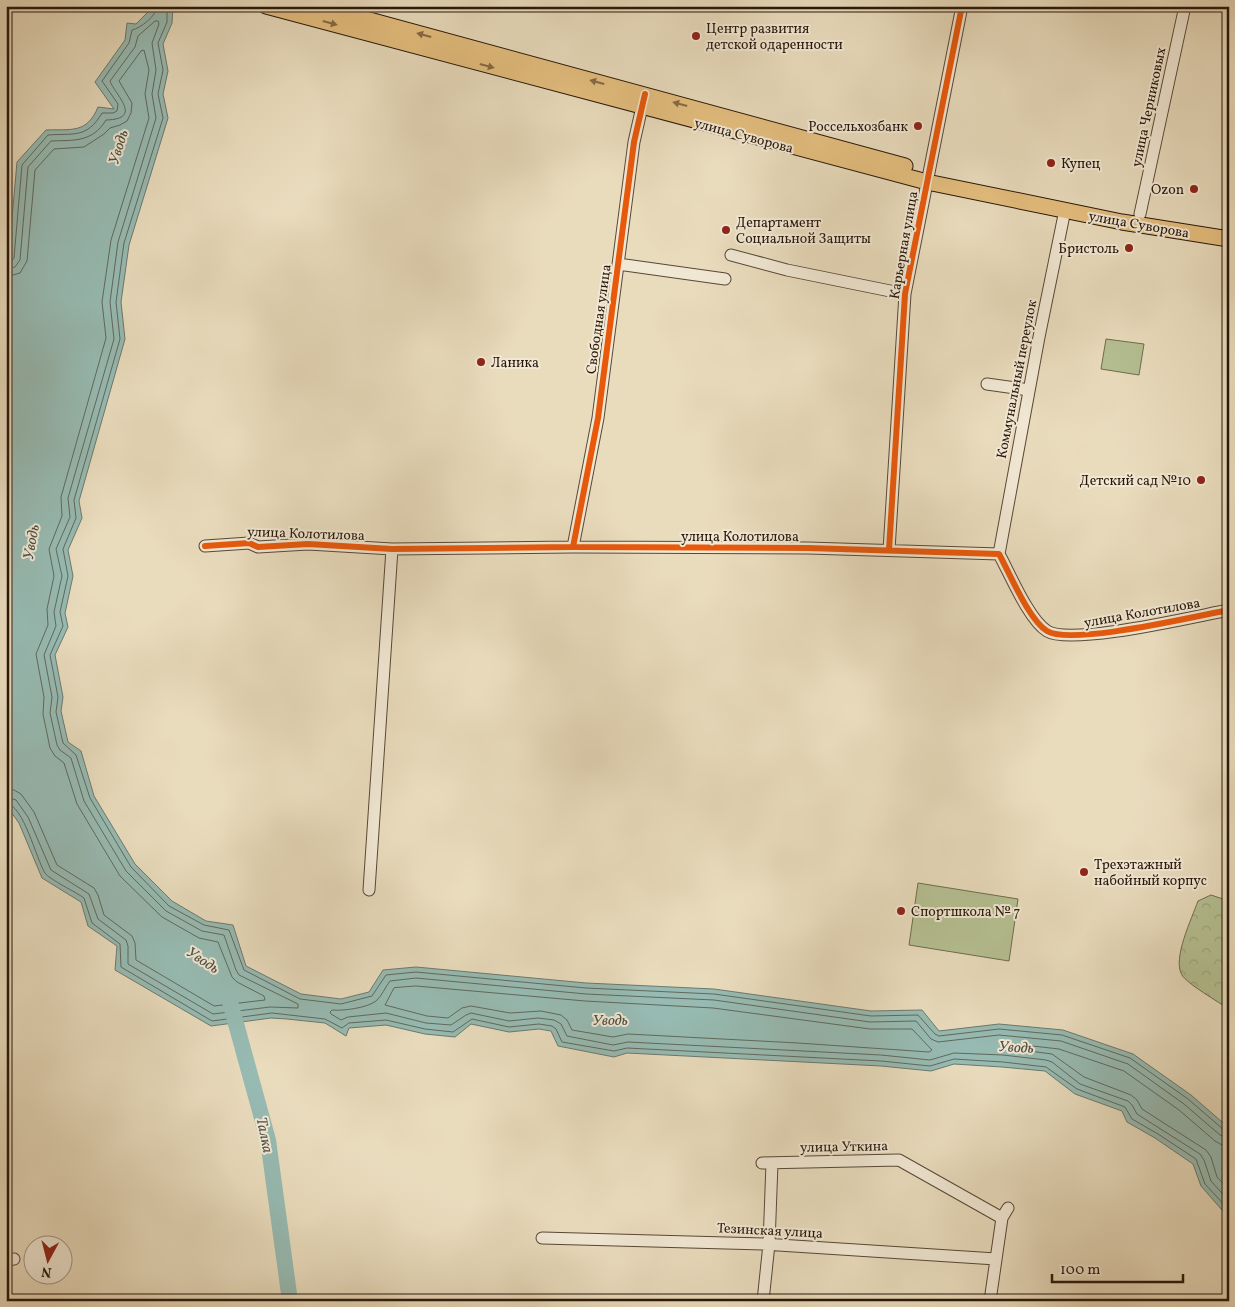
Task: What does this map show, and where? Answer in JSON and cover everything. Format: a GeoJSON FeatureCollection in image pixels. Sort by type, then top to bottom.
{"type":"FeatureCollection","features":[{"type":"Feature","properties":{"kind":"main road","name":"улица Суворова"},"geometry":{"type":"LineString","coordinates":[[266,6],[367,27],[928,178],[1065,210],[1229,239]]}},
{"type":"Feature","properties":{"kind":"main road","name":"улица Суворова"},"geometry":{"type":"LineString","coordinates":[[318,6],[367,27]]}},
{"type":"Feature","properties":{"kind":"main road","name":"улица Суворова"},"geometry":{"type":"LineString","coordinates":[[928,178],[1229,229]]}},
{"type":"Feature","properties":{"kind":"street","name":"Карьерная улица"},"geometry":{"type":"LineString","coordinates":[[888,550],[905,294],[962,6]]}},
{"type":"Feature","properties":{"kind":"street","name":"улица Черниковых"},"geometry":{"type":"LineString","coordinates":[[1140,214],[1185,6]]}},
{"type":"Feature","properties":{"kind":"street","name":"Свободная улица"},"geometry":{"type":"LineString","coordinates":[[573,547],[598,418],[634,142],[643,101]]}},
{"type":"Feature","properties":{"kind":"street","name":"Коммунальный переулок"},"geometry":{"type":"LineString","coordinates":[[999,554],[1065,210]]}},
{"type":"Feature","properties":{"kind":"street"},"geometry":{"type":"LineString","coordinates":[[731,256],[787,270],[905,294]]}},
{"type":"Feature","properties":{"kind":"street"},"geometry":{"type":"LineString","coordinates":[[618,264],[725,278]]}},
{"type":"Feature","properties":{"kind":"street"},"geometry":{"type":"LineString","coordinates":[[987,384],[1029,390]]}},
{"type":"Feature","properties":{"kind":"street","name":"улица Колотилова"},"geometry":{"type":"LineString","coordinates":[[205,546],[248,543],[258,547],[308,544],[392,549],[573,547],[888,550],[999,554],[1034,618],[1048,632],[1069,636],[1098,634],[1229,610]]}},
{"type":"Feature","properties":{"kind":"street"},"geometry":{"type":"LineString","coordinates":[[369,890],[392,549]]}},
{"type":"Feature","properties":{"kind":"street","name":"улица Уткина"},"geometry":{"type":"LineString","coordinates":[[769,1244],[767,1163],[900,1160],[1002,1218]]}},
{"type":"Feature","properties":{"kind":"street"},"geometry":{"type":"LineString","coordinates":[[990,1301],[1002,1218],[1008,1208]]}},
{"type":"Feature","properties":{"kind":"street","name":"Тезинская улица"},"geometry":{"type":"LineString","coordinates":[[542,1238],[769,1244],[996,1259]]}},
{"type":"Feature","properties":{"kind":"street"},"geometry":{"type":"LineString","coordinates":[[763,1301],[769,1244]]}},
{"type":"Feature","properties":{"kind":"green space"},"geometry":{"type":"Polygon","coordinates":[[[1106,339],[1144,344],[1139,375],[1101,369],[1106,339]]]}},
{"type":"Feature","properties":{"kind":"green space"},"geometry":{"type":"Polygon","coordinates":[[[918,883],[1018,899],[1009,961],[909,945],[918,883]]]}},
{"type":"Feature","properties":{"kind":"green space"},"geometry":{"type":"Polygon","coordinates":[[[1211,895],[1229,901],[1229,1009],[1185,979],[1180,968],[1181,949],[1198,901],[1211,895]]]}},
{"type":"Feature","properties":{"kind":"water","name":"Уводь"},"geometry":{"type":"Polygon","coordinates":[[[154,6],[173,6],[172,23],[163,44],[168,71],[163,94],[168,118],[129,245],[121,302],[125,339],[79,501],[82,518],[68,550],[73,576],[65,613],[68,627],[55,655],[63,697],[61,711],[68,742],[81,751],[94,796],[135,864],[172,901],[206,921],[233,925],[246,966],[301,994],[341,999],[369,992],[383,970],[416,967],[586,983],[714,989],[871,1011],[922,1010],[939,1031],[999,1024],[1063,1030],[1133,1054],[1191,1095],[1229,1128],[1229,1218],[1201,1186],[1193,1164],[1155,1138],[1127,1122],[1122,1111],[1075,1094],[1045,1071],[954,1064],[931,1071],[881,1066],[627,1053],[614,1057],[558,1046],[551,1031],[539,1029],[509,1032],[471,1024],[455,1037],[425,1034],[386,1025],[349,1028],[346,1036],[325,1023],[271,1018],[211,1026],[115,970],[117,946],[88,926],[81,902],[42,878],[19,823],[6,805],[6,286],[17,162],[46,130],[77,128],[89,122],[98,107],[114,109],[95,82],[125,40],[127,23],[136,24],[154,6]]]}},
{"type":"Feature","properties":{"kind":"waterway","name":"Талка"},"geometry":{"type":"LineString","coordinates":[[230,1002],[268,1140],[290,1301]]}},
{"type":"Feature","properties":{"kind":"cycle path"},"geometry":{"type":"LineString","coordinates":[[889,550],[905,294],[962,6]]}},
{"type":"Feature","properties":{"kind":"cycle path"},"geometry":{"type":"LineString","coordinates":[[573,547],[598,418],[634,142],[645,94]]}},
{"type":"Feature","properties":{"kind":"cycle path"},"geometry":{"type":"LineString","coordinates":[[205,546],[249,543],[258,547],[308,544],[392,549],[573,547],[808,548],[999,554],[1033,617],[1047,631],[1060,635],[1106,633],[1229,610]]}},
{"type":"Feature","properties":{"kind":"place","name":"Центр развития детской одаренности"},"geometry":{"type":"Point","coordinates":[696,36]}},
{"type":"Feature","properties":{"kind":"place","name":"Россельхозбанк"},"geometry":{"type":"Point","coordinates":[918,126]}},
{"type":"Feature","properties":{"kind":"place","name":"Купец"},"geometry":{"type":"Point","coordinates":[1051,163]}},
{"type":"Feature","properties":{"kind":"place","name":"Ozon"},"geometry":{"type":"Point","coordinates":[1194,189]}},
{"type":"Feature","properties":{"kind":"place","name":"Департамент Социальной Защиты"},"geometry":{"type":"Point","coordinates":[726,230]}},
{"type":"Feature","properties":{"kind":"place","name":"Бристоль"},"geometry":{"type":"Point","coordinates":[1129,248]}},
{"type":"Feature","properties":{"kind":"place","name":"Ланика"},"geometry":{"type":"Point","coordinates":[481,362]}},
{"type":"Feature","properties":{"kind":"place","name":"Детский сад №10"},"geometry":{"type":"Point","coordinates":[1201,480]}},
{"type":"Feature","properties":{"kind":"place","name":"Трехэтажный набойный корпус"},"geometry":{"type":"Point","coordinates":[1084,872]}},
{"type":"Feature","properties":{"kind":"place","name":"Спортшкола № 7"},"geometry":{"type":"Point","coordinates":[901,911]}}]}
